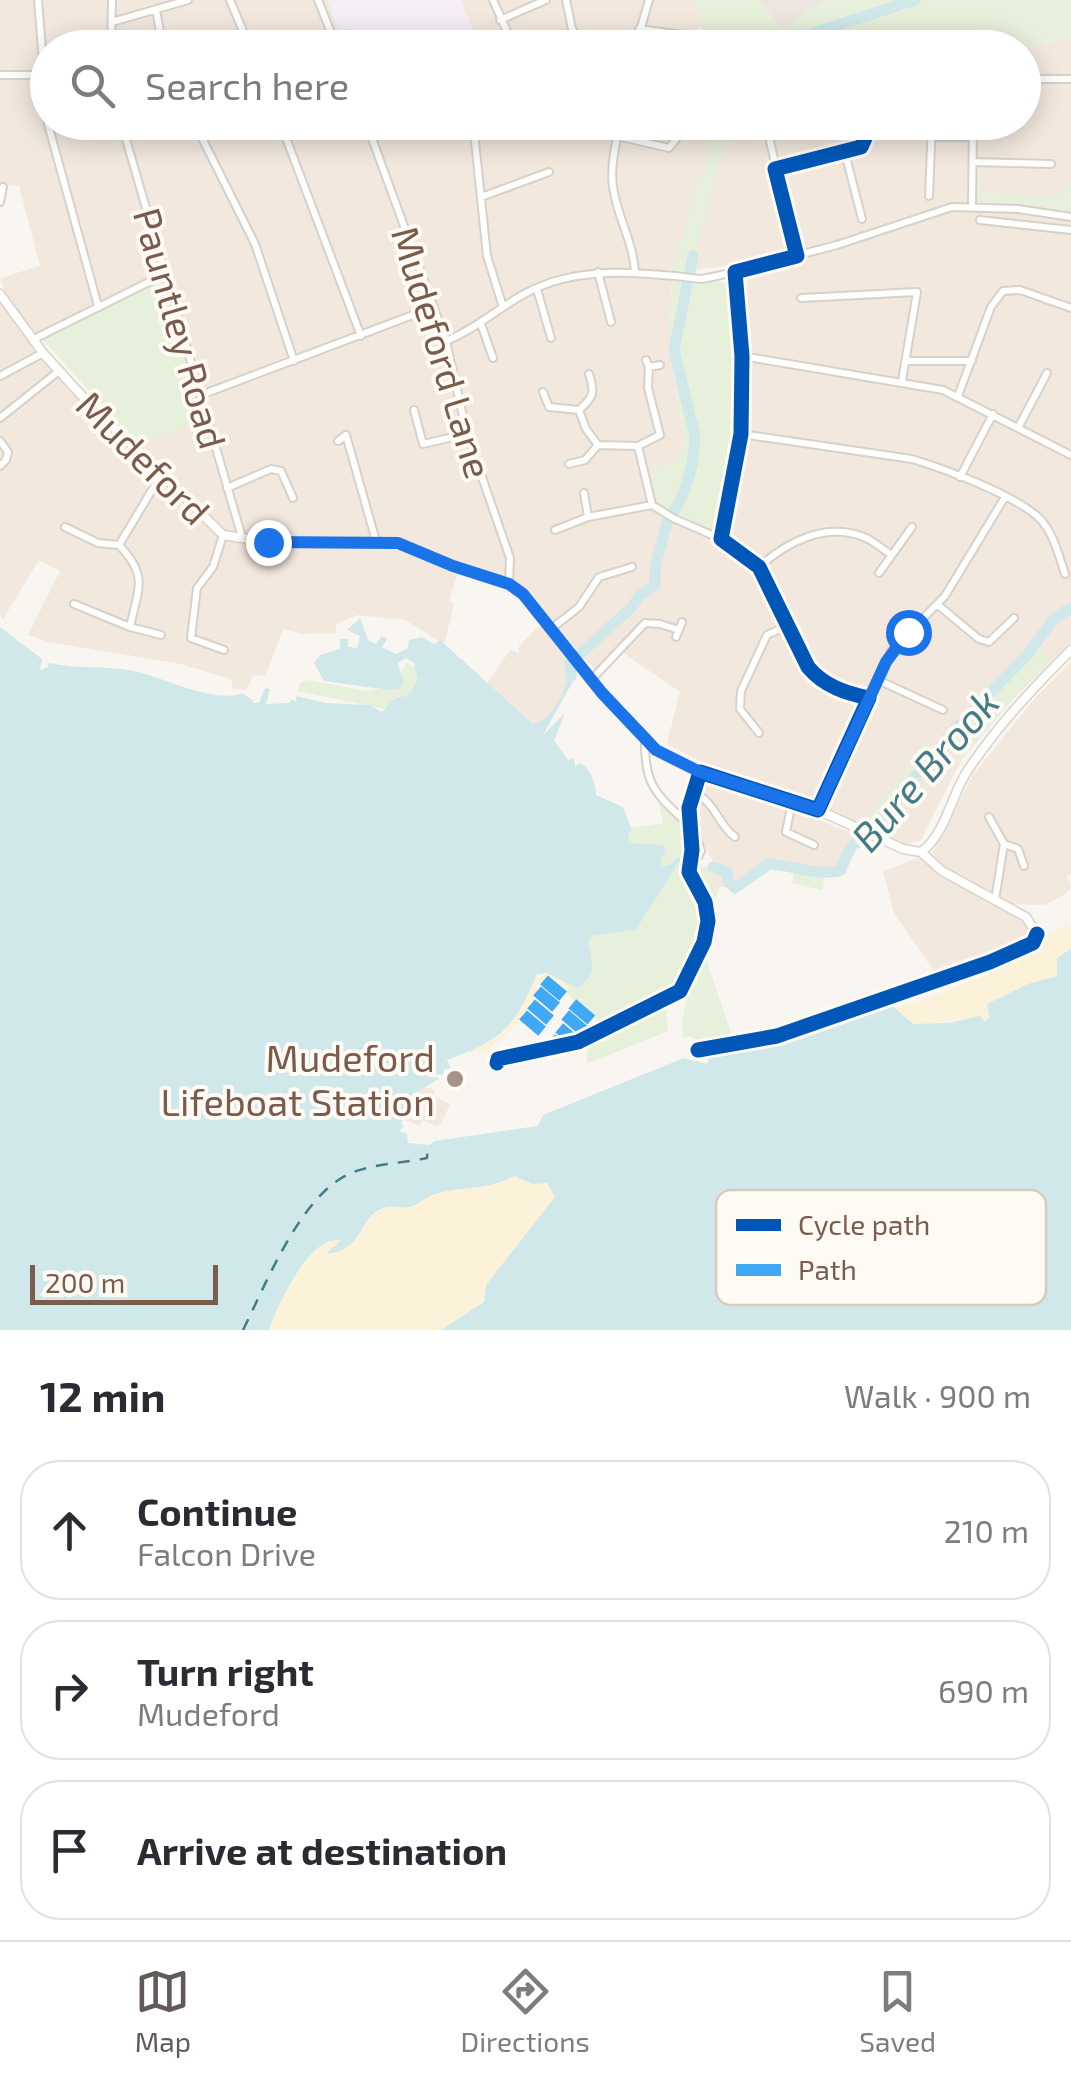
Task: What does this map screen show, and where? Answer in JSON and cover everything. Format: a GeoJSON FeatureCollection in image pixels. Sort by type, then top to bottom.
{"type":"FeatureCollection","features":[{"type":"Feature","properties":{"kind":"street"},"geometry":{"type":"LineString","coordinates":[[38,0],[41,30]]}},
{"type":"Feature","properties":{"kind":"street"},"geometry":{"type":"LineString","coordinates":[[112,0],[112,30]]}},
{"type":"Feature","properties":{"kind":"street"},"geometry":{"type":"LineString","coordinates":[[112,22],[188,0]]}},
{"type":"Feature","properties":{"kind":"street"},"geometry":{"type":"LineString","coordinates":[[230,0],[242,30]]}},
{"type":"Feature","properties":{"kind":"street"},"geometry":{"type":"LineString","coordinates":[[318,0],[330,30]]}},
{"type":"Feature","properties":{"kind":"street"},"geometry":{"type":"LineString","coordinates":[[494,0],[505,30]]}},
{"type":"Feature","properties":{"kind":"street"},"geometry":{"type":"LineString","coordinates":[[500,20],[546,0]]}},
{"type":"Feature","properties":{"kind":"street"},"geometry":{"type":"LineString","coordinates":[[566,0],[573,30]]}},
{"type":"Feature","properties":{"kind":"street"},"geometry":{"type":"LineString","coordinates":[[646,30],[639,29],[648,0]]}},
{"type":"Feature","properties":{"kind":"street"},"geometry":{"type":"LineString","coordinates":[[156,10],[160,30]]}},
{"type":"Feature","properties":{"kind":"street"},"geometry":{"type":"LineString","coordinates":[[0,75],[30,75]]}},
{"type":"Feature","properties":{"kind":"street"},"geometry":{"type":"LineString","coordinates":[[1041,79],[1071,79]]}},
{"type":"Feature","properties":{"kind":"street"},"geometry":{"type":"LineString","coordinates":[[52,140],[98,306]]}},
{"type":"Feature","properties":{"kind":"street","name":"Pauntley Road"},"geometry":{"type":"LineString","coordinates":[[126,140],[240,534]]}},
{"type":"Feature","properties":{"kind":"street"},"geometry":{"type":"LineString","coordinates":[[203,140],[255,244],[294,361]]}},
{"type":"Feature","properties":{"kind":"street"},"geometry":{"type":"LineString","coordinates":[[287,140],[361,336]]}},
{"type":"Feature","properties":{"kind":"street","name":"Mudeford Lane"},"geometry":{"type":"LineString","coordinates":[[373,140],[446,341],[467,434],[508,547],[509,584]]}},
{"type":"Feature","properties":{"kind":"street"},"geometry":{"type":"LineString","coordinates":[[475,140],[487,256],[504,307]]}},
{"type":"Feature","properties":{"kind":"street"},"geometry":{"type":"LineString","coordinates":[[617,140],[613,186],[636,273]]}},
{"type":"Feature","properties":{"kind":"street"},"geometry":{"type":"LineString","coordinates":[[634,140],[669,148],[675,140]]}},
{"type":"Feature","properties":{"kind":"street"},"geometry":{"type":"LineString","coordinates":[[769,140],[797,256]]}},
{"type":"Feature","properties":{"kind":"street"},"geometry":{"type":"LineString","coordinates":[[775,168],[845,153],[861,147],[864,140]]}},
{"type":"Feature","properties":{"kind":"street"},"geometry":{"type":"LineString","coordinates":[[929,196],[932,140]]}},
{"type":"Feature","properties":{"kind":"street"},"geometry":{"type":"LineString","coordinates":[[972,206],[973,140]]}},
{"type":"Feature","properties":{"kind":"street"},"geometry":{"type":"LineString","coordinates":[[845,153],[862,219]]}},
{"type":"Feature","properties":{"kind":"street"},"geometry":{"type":"LineString","coordinates":[[973,162],[1051,164]]}},
{"type":"Feature","properties":{"kind":"street"},"geometry":{"type":"LineString","coordinates":[[480,197],[550,172]]}},
{"type":"Feature","properties":{"kind":"street"},"geometry":{"type":"LineString","coordinates":[[0,202],[2,188]]}},
{"type":"Feature","properties":{"kind":"street"},"geometry":{"type":"LineString","coordinates":[[446,341],[482,324],[537,288],[598,272],[696,278],[735,272],[936,210],[972,206],[1071,217]]}},
{"type":"Feature","properties":{"kind":"street"},"geometry":{"type":"LineString","coordinates":[[980,220],[1071,230]]}},
{"type":"Feature","properties":{"kind":"street"},"geometry":{"type":"LineString","coordinates":[[598,272],[611,322]]}},
{"type":"Feature","properties":{"kind":"street"},"geometry":{"type":"LineString","coordinates":[[721,538],[741,434],[742,356],[735,272]]}},
{"type":"Feature","properties":{"kind":"street"},"geometry":{"type":"LineString","coordinates":[[32,340],[164,274]]}},
{"type":"Feature","properties":{"kind":"street"},"geometry":{"type":"LineString","coordinates":[[902,381],[920,279]]}},
{"type":"Feature","properties":{"kind":"street"},"geometry":{"type":"LineString","coordinates":[[537,288],[551,338]]}},
{"type":"Feature","properties":{"kind":"street"},"geometry":{"type":"LineString","coordinates":[[958,396],[991,308],[1002,290],[1020,290],[1071,308]]}},
{"type":"Feature","properties":{"kind":"street"},"geometry":{"type":"LineString","coordinates":[[801,298],[917,292]]}},
{"type":"Feature","properties":{"kind":"street","name":"Mudeford"},"geometry":{"type":"LineString","coordinates":[[0,294],[59,371],[223,534],[268,542],[376,542],[416,549],[509,584],[523,594],[656,750],[700,772],[818,810],[903,849],[922,852],[942,870],[1026,917],[1037,934]]}},
{"type":"Feature","properties":{"kind":"street"},"geometry":{"type":"LineString","coordinates":[[200,396],[434,307]]}},
{"type":"Feature","properties":{"kind":"street"},"geometry":{"type":"LineString","coordinates":[[482,324],[493,358]]}},
{"type":"Feature","properties":{"kind":"street"},"geometry":{"type":"LineString","coordinates":[[0,376],[43,353]]}},
{"type":"Feature","properties":{"kind":"street"},"geometry":{"type":"LineString","coordinates":[[742,356],[902,381],[958,396],[1071,455]]}},
{"type":"Feature","properties":{"kind":"street"},"geometry":{"type":"LineString","coordinates":[[906,362],[972,361]]}},
{"type":"Feature","properties":{"kind":"street"},"geometry":{"type":"LineString","coordinates":[[582,472],[585,460],[598,446],[638,446],[660,435],[648,388],[648,364],[660,365]]}},
{"type":"Feature","properties":{"kind":"street"},"geometry":{"type":"LineString","coordinates":[[0,418],[59,371]]}},
{"type":"Feature","properties":{"kind":"street"},"geometry":{"type":"LineString","coordinates":[[1018,428],[1048,373]]}},
{"type":"Feature","properties":{"kind":"street"},"geometry":{"type":"LineString","coordinates":[[579,410],[592,398],[589,374]]}},
{"type":"Feature","properties":{"kind":"street"},"geometry":{"type":"LineString","coordinates":[[543,392],[549,406],[579,410]]}},
{"type":"Feature","properties":{"kind":"street"},"geometry":{"type":"LineString","coordinates":[[414,410],[423,444],[467,434]]}},
{"type":"Feature","properties":{"kind":"street"},"geometry":{"type":"LineString","coordinates":[[579,410],[598,446]]}},
{"type":"Feature","properties":{"kind":"street"},"geometry":{"type":"LineString","coordinates":[[960,477],[993,414]]}},
{"type":"Feature","properties":{"kind":"street"},"geometry":{"type":"LineString","coordinates":[[741,434],[912,459],[960,477],[1041,519],[1066,574]]}},
{"type":"Feature","properties":{"kind":"street"},"geometry":{"type":"LineString","coordinates":[[338,440],[346,435],[376,542]]}},
{"type":"Feature","properties":{"kind":"street"},"geometry":{"type":"LineString","coordinates":[[0,441],[8,452],[0,466]]}},
{"type":"Feature","properties":{"kind":"street"},"geometry":{"type":"LineString","coordinates":[[638,446],[652,504],[670,517],[721,538],[758,567],[808,668],[818,680],[869,698]]}},
{"type":"Feature","properties":{"kind":"street"},"geometry":{"type":"LineString","coordinates":[[570,464],[585,460]]}},
{"type":"Feature","properties":{"kind":"street"},"geometry":{"type":"LineString","coordinates":[[227,488],[271,469],[281,471],[290,498]]}},
{"type":"Feature","properties":{"kind":"street"},"geometry":{"type":"LineString","coordinates":[[119,545],[161,475]]}},
{"type":"Feature","properties":{"kind":"street"},"geometry":{"type":"LineString","coordinates":[[584,493],[588,518]]}},
{"type":"Feature","properties":{"kind":"street"},"geometry":{"type":"LineString","coordinates":[[818,810],[898,642],[938,605],[1005,498]]}},
{"type":"Feature","properties":{"kind":"street"},"geometry":{"type":"LineString","coordinates":[[555,530],[588,518],[652,504]]}},
{"type":"Feature","properties":{"kind":"street"},"geometry":{"type":"LineString","coordinates":[[879,573],[912,526]]}},
{"type":"Feature","properties":{"kind":"street"},"geometry":{"type":"LineString","coordinates":[[65,527],[98,544],[119,545],[135,562],[139,572],[130,627]]}},
{"type":"Feature","properties":{"kind":"street"},"geometry":{"type":"LineString","coordinates":[[223,534],[213,568],[197,588],[190,638],[224,650]]}},
{"type":"Feature","properties":{"kind":"street"},"geometry":{"type":"LineString","coordinates":[[758,567],[782,547],[805,536],[864,537],[892,555]]}},
{"type":"Feature","properties":{"kind":"street"},"geometry":{"type":"LineString","coordinates":[[551,629],[579,607],[599,577],[632,567]]}},
{"type":"Feature","properties":{"kind":"street"},"geometry":{"type":"LineString","coordinates":[[74,604],[161,635]]}},
{"type":"Feature","properties":{"kind":"street"},"geometry":{"type":"LineString","coordinates":[[938,605],[989,642],[1014,618]]}},
{"type":"Feature","properties":{"kind":"street"},"geometry":{"type":"LineString","coordinates":[[592,679],[645,624],[679,630]]}},
{"type":"Feature","properties":{"kind":"street"},"geometry":{"type":"LineString","coordinates":[[759,733],[740,709],[740,691],[767,635],[787,626]]}},
{"type":"Feature","properties":{"kind":"street"},"geometry":{"type":"LineString","coordinates":[[922,852],[933,843],[964,776],[988,742],[1019,701],[1071,650]]}},
{"type":"Feature","properties":{"kind":"street"},"geometry":{"type":"LineString","coordinates":[[878,680],[943,710]]}},
{"type":"Feature","properties":{"kind":"street"},"geometry":{"type":"LineString","coordinates":[[645,740],[644,768],[648,780],[656,795],[688,824]]}},
{"type":"Feature","properties":{"kind":"street"},"geometry":{"type":"LineString","coordinates":[[680,991],[704,942],[708,922],[705,902],[690,878],[688,824],[700,772]]}},
{"type":"Feature","properties":{"kind":"street"},"geometry":{"type":"LineString","coordinates":[[694,793],[709,801],[726,830],[735,837]]}},
{"type":"Feature","properties":{"kind":"street"},"geometry":{"type":"LineString","coordinates":[[792,802],[786,832],[814,845]]}},
{"type":"Feature","properties":{"kind":"street"},"geometry":{"type":"LineString","coordinates":[[988,818],[1004,844],[1018,849],[1024,866]]}},
{"type":"Feature","properties":{"kind":"street"},"geometry":{"type":"LineString","coordinates":[[996,900],[1004,844]]}},
{"type":"Feature","properties":{"kind":"shaded area"},"geometry":{"type":"Polygon","coordinates":[[[0,0],[695,3],[701,27],[692,30],[30,30],[30,140],[712,140],[671,272],[669,329],[684,446],[674,462],[650,469],[680,517],[727,535],[743,443],[743,279],[741,264],[694,270],[692,264],[725,140],[1041,140],[1041,45],[1071,39],[1071,642],[1014,698],[962,759],[920,841],[904,844],[807,801],[717,769],[667,744],[680,692],[616,648],[595,670],[516,581],[417,548],[354,537],[252,535],[221,530],[140,446],[201,418],[157,273],[33,336],[10,306],[0,278],[40,266],[19,186],[0,186],[0,0]]]}},
{"type":"Feature","properties":{"kind":"shaded area"},"geometry":{"type":"Polygon","coordinates":[[[327,0],[461,0],[473,30],[338,30],[327,0]]]}},
{"type":"Feature","properties":{"kind":"shaded area"},"geometry":{"type":"Polygon","coordinates":[[[758,0],[826,0],[782,29],[758,0]]]}},
{"type":"Feature","properties":{"kind":"shaded area"},"geometry":{"type":"Polygon","coordinates":[[[0,302],[36,352],[197,519],[220,535],[238,543],[410,550],[457,575],[449,601],[454,604],[444,644],[405,620],[358,615],[336,624],[336,633],[303,634],[283,629],[266,675],[253,676],[246,690],[233,689],[231,679],[177,663],[49,642],[28,635],[60,571],[39,560],[3,619],[0,302]]]}},
{"type":"Feature","properties":{"kind":"shaded area"},"geometry":{"type":"Polygon","coordinates":[[[540,625],[573,672],[560,700],[541,725],[533,728],[487,683],[510,650],[519,653],[519,646],[540,625]]]}},
{"type":"Feature","properties":{"kind":"shaded area"},"geometry":{"type":"Polygon","coordinates":[[[1071,662],[1071,873],[1067,877],[1071,887],[1044,905],[1015,904],[1011,913],[1024,920],[1032,941],[938,977],[894,913],[883,871],[932,853],[973,775],[1035,698],[1071,662]]]}},
{"type":"Feature","properties":{"kind":"shaded area"},"geometry":{"type":"Polygon","coordinates":[[[702,779],[865,839],[852,845],[837,871],[822,874],[807,868],[769,864],[734,888],[711,886],[713,862],[693,824],[692,810],[702,779]]]}},
{"type":"Feature","properties":{"kind":"shaded area"},"geometry":{"type":"Polygon","coordinates":[[[424,1087],[434,1089],[435,1096],[450,1104],[441,1124],[436,1126],[423,1120],[420,1126],[405,1120],[414,1096],[424,1087]]]}},
{"type":"Feature","properties":{"kind":"green space"},"geometry":{"type":"Polygon","coordinates":[[[688,0],[758,0],[782,29],[826,0],[1071,0],[1071,39],[1041,45],[1041,30],[703,30],[695,3],[688,0]]]}},
{"type":"Feature","properties":{"kind":"green space"},"geometry":{"type":"Polygon","coordinates":[[[712,140],[725,140],[692,264],[694,270],[671,272],[712,140]]]}},
{"type":"Feature","properties":{"kind":"green space"},"geometry":{"type":"Polygon","coordinates":[[[981,181],[981,191],[1052,197],[1053,193],[1065,193],[1065,183],[1071,182],[1071,211],[982,201],[977,196],[981,181]]]}},
{"type":"Feature","properties":{"kind":"green space"},"geometry":{"type":"Polygon","coordinates":[[[671,278],[716,279],[733,284],[740,355],[738,434],[719,533],[659,505],[649,469],[674,462],[684,446],[669,329],[671,278]]]}},
{"type":"Feature","properties":{"kind":"green space"},"geometry":{"type":"Polygon","coordinates":[[[157,280],[162,282],[201,419],[140,446],[41,338],[157,280]]]}},
{"type":"Feature","properties":{"kind":"green space"},"geometry":{"type":"Polygon","coordinates":[[[1034,644],[1050,662],[962,759],[939,747],[871,828],[863,826],[923,744],[941,742],[983,687],[998,680],[1034,644]]]}},
{"type":"Feature","properties":{"kind":"green space"},"geometry":{"type":"Polygon","coordinates":[[[406,663],[422,670],[420,689],[388,710],[298,691],[300,683],[308,680],[367,691],[394,686],[406,663]]]}},
{"type":"Feature","properties":{"kind":"green space"},"geometry":{"type":"Polygon","coordinates":[[[554,740],[568,760],[575,760],[575,767],[580,763],[586,769],[596,795],[623,807],[631,828],[663,823],[658,799],[679,819],[687,840],[681,860],[700,900],[695,905],[699,932],[668,997],[664,991],[619,1015],[606,1027],[564,992],[569,986],[547,973],[485,1045],[469,1054],[554,740]]]}},
{"type":"Feature","properties":{"kind":"green space"},"geometry":{"type":"Polygon","coordinates":[[[693,865],[713,869],[711,885],[720,886],[712,912],[695,877],[693,865]]]}},
{"type":"Feature","properties":{"kind":"green space"},"geometry":{"type":"Polygon","coordinates":[[[794,872],[823,876],[824,886],[821,890],[792,883],[794,872]]]}},
{"type":"Feature","properties":{"kind":"green space"},"geometry":{"type":"Polygon","coordinates":[[[706,959],[733,1039],[704,1043],[689,1036],[683,1038],[687,997],[706,959]]]}},
{"type":"Feature","properties":{"kind":"green space"},"geometry":{"type":"Polygon","coordinates":[[[666,1010],[668,1031],[587,1064],[587,1048],[644,1016],[666,1010]]]}},
{"type":"Feature","properties":{"kind":"sand"},"geometry":{"type":"Polygon","coordinates":[[[1071,924],[1071,967],[1061,976],[986,1006],[989,1018],[985,1022],[980,1016],[774,1046],[822,1025],[922,1001],[1007,966],[1038,946],[1039,939],[1071,924]]]}},
{"type":"Feature","properties":{"kind":"sand"},"geometry":{"type":"Polygon","coordinates":[[[547,973],[570,986],[564,992],[549,979],[541,980],[509,1032],[490,1048],[479,1053],[473,1050],[505,1028],[520,1009],[537,974],[547,973]]]}},
{"type":"Feature","properties":{"kind":"sand"},"geometry":{"type":"Polygon","coordinates":[[[515,1176],[532,1184],[547,1183],[555,1197],[456,1330],[269,1330],[307,1260],[330,1242],[342,1240],[328,1252],[354,1243],[370,1218],[381,1209],[392,1205],[400,1208],[443,1191],[500,1184],[515,1176]]]}},
{"type":"Feature","properties":{"kind":"water"},"geometry":{"type":"Polygon","coordinates":[[[360,618],[368,640],[376,644],[382,636],[387,639],[382,647],[396,654],[408,648],[409,640],[422,637],[434,644],[440,640],[533,724],[549,714],[560,698],[568,660],[577,674],[543,735],[565,713],[554,741],[568,760],[573,758],[575,767],[580,763],[586,768],[596,795],[623,807],[631,828],[629,843],[663,845],[666,852],[661,865],[686,858],[685,864],[679,862],[636,929],[591,936],[588,944],[592,969],[588,979],[577,988],[547,973],[537,974],[521,1008],[504,1030],[447,1060],[451,1070],[444,1069],[443,1075],[428,1073],[428,1077],[440,1078],[412,1095],[401,1124],[404,1126],[399,1131],[407,1134],[408,1143],[429,1145],[538,1126],[543,1115],[684,1058],[707,1064],[712,1050],[786,1041],[888,1002],[913,1024],[948,1023],[980,1016],[985,1022],[989,1018],[987,1004],[1028,984],[1057,976],[1057,958],[1071,949],[1071,1330],[441,1330],[484,1302],[486,1285],[555,1197],[547,1183],[532,1184],[515,1176],[486,1186],[438,1193],[409,1207],[377,1211],[349,1246],[326,1254],[341,1240],[329,1241],[296,1274],[269,1330],[0,1330],[0,627],[42,659],[40,670],[49,663],[118,669],[217,695],[242,693],[253,703],[259,703],[265,688],[270,689],[266,704],[289,703],[292,699],[295,702],[297,696],[326,703],[369,705],[382,712],[393,700],[410,694],[418,679],[414,663],[406,658],[398,663],[403,682],[399,689],[324,681],[314,663],[320,655],[340,649],[340,639],[348,639],[348,647],[357,648],[360,636],[347,630],[360,618]]]}},
{"type":"Feature","properties":{"kind":"waterway"},"geometry":{"type":"LineString","coordinates":[[822,30],[915,0]]}},
{"type":"Feature","properties":{"kind":"waterway"},"geometry":{"type":"LineString","coordinates":[[571,676],[570,663],[655,585],[655,567],[667,523],[683,495],[692,466],[695,436],[674,350],[693,256]]}},
{"type":"Feature","properties":{"kind":"waterway","name":"Bure Brook"},"geometry":{"type":"LineString","coordinates":[[713,867],[727,872],[728,882],[735,888],[769,864],[840,871],[852,845],[865,839],[954,730],[1027,655],[1055,618],[1071,608]]}},
{"type":"Feature","properties":{"kind":"ferry route"},"geometry":{"type":"LineString","coordinates":[[243,1330],[287,1242],[316,1200],[351,1173],[427,1158],[428,1145]]}},
{"type":"Feature","properties":{"kind":"marked path"},"geometry":{"type":"LineString","coordinates":[[544,980],[602,1029]]}},
{"type":"Feature","properties":{"kind":"marked path"},"geometry":{"type":"LineString","coordinates":[[537,991],[590,1036]]}},
{"type":"Feature","properties":{"kind":"marked path"},"geometry":{"type":"LineString","coordinates":[[531,1004],[577,1043]]}},
{"type":"Feature","properties":{"kind":"marked path"},"geometry":{"type":"LineString","coordinates":[[523,1015],[562,1048]]}},
{"type":"Feature","properties":{"kind":"cycle path"},"geometry":{"type":"LineString","coordinates":[[497,1063],[498,1059],[578,1042],[680,991],[704,942],[708,921],[705,902],[689,872],[689,808],[700,772],[818,810],[869,698],[836,688],[808,667],[759,567],[721,539],[741,434],[742,356],[735,272],[797,256],[775,169],[861,147],[864,140]]}},
{"type":"Feature","properties":{"kind":"cycle path"},"geometry":{"type":"LineString","coordinates":[[698,1050],[777,1036],[990,962],[1033,943],[1037,934]]}},
{"type":"Feature","properties":{"kind":"place","name":"Mudeford Lifeboat Station"},"geometry":{"type":"Point","coordinates":[455,1079]}},
{"type":"Feature","properties":{"kind":"route"},"geometry":{"type":"LineString","coordinates":[[268,542],[398,543],[509,584],[523,594],[633,730],[656,750],[700,772],[818,810],[886,662],[908,632]]}}]}
